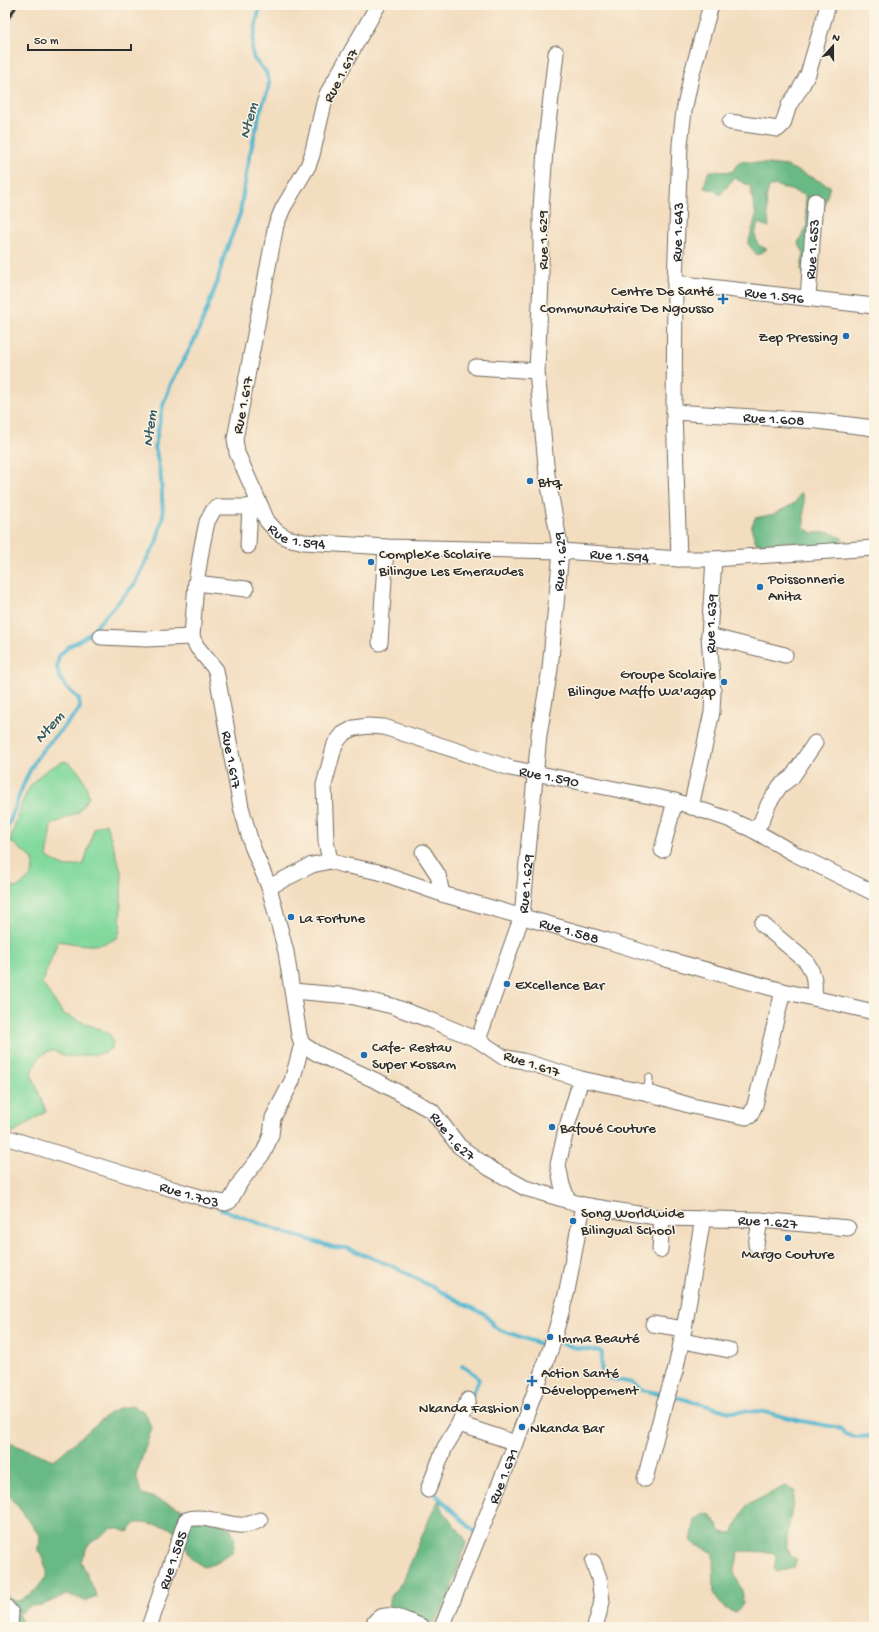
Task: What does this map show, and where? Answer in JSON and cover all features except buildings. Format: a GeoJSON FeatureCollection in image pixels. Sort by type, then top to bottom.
{"type":"FeatureCollection","features":[{"type":"Feature","properties":{"kind":"street","name":"Rue 1.617"},"geometry":{"type":"LineString","coordinates":[[256,507],[237,453],[235,439],[273,237],[283,208],[308,166],[327,94],[378,5]]}},
{"type":"Feature","properties":{"kind":"street","name":"Rue 1.643"},"geometry":{"type":"LineString","coordinates":[[679,559],[674,412],[675,283],[679,152],[684,111],[692,73],[711,5]]}},
{"type":"Feature","properties":{"kind":"street"},"geometry":{"type":"LineString","coordinates":[[730,122],[778,129],[783,124],[789,105],[800,90],[808,74],[828,5]]}},
{"type":"Feature","properties":{"kind":"street","name":"Rue 1.629"},"geometry":{"type":"LineString","coordinates":[[478,1040],[522,916],[539,735],[550,669],[562,551],[547,475],[537,371],[541,280],[541,209],[545,150],[556,54]]}},
{"type":"Feature","properties":{"kind":"street","name":"Rue 1.653"},"geometry":{"type":"LineString","coordinates":[[808,298],[815,201]]}},
{"type":"Feature","properties":{"kind":"street","name":"Rue 1.596"},"geometry":{"type":"LineString","coordinates":[[675,283],[874,306]]}},
{"type":"Feature","properties":{"kind":"street"},"geometry":{"type":"LineString","coordinates":[[476,366],[537,371]]}},
{"type":"Feature","properties":{"kind":"street","name":"Rue 1.608"},"geometry":{"type":"LineString","coordinates":[[674,412],[818,421],[874,428]]}},
{"type":"Feature","properties":{"kind":"street"},"geometry":{"type":"LineString","coordinates":[[101,637],[146,639],[192,638],[196,583],[207,522],[214,509],[224,506],[256,507],[248,546]]}},
{"type":"Feature","properties":{"kind":"street","name":"Rue 1.594"},"geometry":{"type":"LineString","coordinates":[[256,507],[277,532],[288,538],[304,542],[386,547],[562,551],[679,559],[714,559],[874,548]]}},
{"type":"Feature","properties":{"kind":"street"},"geometry":{"type":"LineString","coordinates":[[380,643],[386,547]]}},
{"type":"Feature","properties":{"kind":"street","name":"Rue 1.639"},"geometry":{"type":"LineString","coordinates":[[691,806],[712,712],[713,692],[709,636],[714,559]]}},
{"type":"Feature","properties":{"kind":"street"},"geometry":{"type":"LineString","coordinates":[[196,583],[246,590]]}},
{"type":"Feature","properties":{"kind":"street"},"geometry":{"type":"LineString","coordinates":[[709,636],[785,655]]}},
{"type":"Feature","properties":{"kind":"street","name":"Rue 1.617"},"geometry":{"type":"LineString","coordinates":[[192,638],[197,648],[216,670],[241,807],[252,846],[269,887],[286,952],[293,992],[350,996],[392,1006],[478,1040],[503,1057],[523,1061],[582,1079],[648,1093],[692,1106],[746,1117],[750,1116],[755,1105],[783,991]]}},
{"type":"Feature","properties":{"kind":"street","name":"Rue 1.590"},"geometry":{"type":"LineString","coordinates":[[330,861],[326,841],[324,785],[336,744],[343,734],[354,728],[368,726],[384,727],[510,768],[675,801],[691,806],[728,819],[753,830],[795,854],[874,893]]}},
{"type":"Feature","properties":{"kind":"street"},"geometry":{"type":"LineString","coordinates":[[753,830],[761,822],[769,803],[780,786],[792,777],[815,743]]}},
{"type":"Feature","properties":{"kind":"street"},"geometry":{"type":"LineString","coordinates":[[662,850],[675,801]]}},
{"type":"Feature","properties":{"kind":"street"},"geometry":{"type":"LineString","coordinates":[[423,852],[438,875],[442,894]]}},
{"type":"Feature","properties":{"kind":"street","name":"Rue 1.588"},"geometry":{"type":"LineString","coordinates":[[269,887],[312,865],[330,861],[379,872],[442,894],[522,916],[662,958],[783,991],[874,1012]]}},
{"type":"Feature","properties":{"kind":"street"},"geometry":{"type":"LineString","coordinates":[[762,924],[806,961],[815,981],[814,998]]}},
{"type":"Feature","properties":{"kind":"street"},"geometry":{"type":"LineString","coordinates":[[293,992],[298,1035],[302,1044]]}},
{"type":"Feature","properties":{"kind":"street","name":"Rue 1.703"},"geometry":{"type":"LineString","coordinates":[[5,1137],[166,1187],[226,1203],[230,1200],[241,1181],[264,1152],[271,1136],[273,1118],[292,1081],[302,1044]]}},
{"type":"Feature","properties":{"kind":"street","name":"Rue 1.627"},"geometry":{"type":"LineString","coordinates":[[302,1044],[381,1083],[432,1111],[458,1146],[489,1168],[525,1188],[576,1203],[662,1218],[760,1220],[848,1228]]}},
{"type":"Feature","properties":{"kind":"street"},"geometry":{"type":"LineString","coordinates":[[576,1203],[562,1185],[558,1165],[566,1130],[582,1079]]}},
{"type":"Feature","properties":{"kind":"street","name":"Rue 1.671"},"geometry":{"type":"LineString","coordinates":[[443,1627],[516,1443],[551,1348],[567,1291],[576,1203]]}},
{"type":"Feature","properties":{"kind":"street"},"geometry":{"type":"LineString","coordinates":[[660,1250],[662,1218]]}},
{"type":"Feature","properties":{"kind":"street"},"geometry":{"type":"LineString","coordinates":[[645,1479],[684,1335],[703,1218]]}},
{"type":"Feature","properties":{"kind":"street"},"geometry":{"type":"LineString","coordinates":[[756,1245],[760,1220]]}},
{"type":"Feature","properties":{"kind":"street"},"geometry":{"type":"LineString","coordinates":[[653,1324],[729,1350]]}},
{"type":"Feature","properties":{"kind":"street"},"geometry":{"type":"LineString","coordinates":[[428,1490],[444,1447],[459,1424],[468,1400]]}},
{"type":"Feature","properties":{"kind":"street"},"geometry":{"type":"LineString","coordinates":[[459,1424],[516,1443]]}},
{"type":"Feature","properties":{"kind":"street","name":"Rue 1.585"},"geometry":{"type":"LineString","coordinates":[[149,1627],[186,1520],[199,1517],[240,1525],[249,1524],[260,1520]]}},
{"type":"Feature","properties":{"kind":"street"},"geometry":{"type":"LineString","coordinates":[[593,1562],[599,1578],[602,1602],[595,1627]]}},
{"type":"Feature","properties":{"kind":"street"},"geometry":{"type":"LineString","coordinates":[[5,1606],[11,1612],[10,1627]]}},
{"type":"Feature","properties":{"kind":"street"},"geometry":{"type":"LineString","coordinates":[[372,1627],[374,1621],[384,1616],[393,1616],[422,1627]]}},
{"type":"Feature","properties":{"kind":"lane"},"geometry":{"type":"LineString","coordinates":[[648,1093],[649,1078]]}},
{"type":"Feature","properties":{"kind":"green space"},"geometry":{"type":"Polygon","coordinates":[[[740,161],[787,166],[830,186],[804,274],[801,269],[804,253],[798,243],[807,227],[805,195],[775,185],[769,188],[766,197],[769,227],[758,223],[755,235],[758,245],[767,249],[757,255],[748,244],[756,215],[750,186],[734,178],[720,195],[714,190],[704,188],[708,173],[710,171],[732,172],[740,161]]]}},
{"type":"Feature","properties":{"kind":"green space"},"geometry":{"type":"Polygon","coordinates":[[[801,492],[804,499],[804,528],[812,533],[829,532],[843,539],[838,544],[826,548],[794,542],[766,544],[756,543],[751,528],[755,518],[774,514],[795,503],[801,492]]]}},
{"type":"Feature","properties":{"kind":"green space"},"geometry":{"type":"Polygon","coordinates":[[[65,761],[75,767],[78,771],[86,785],[89,796],[79,812],[51,825],[47,857],[65,867],[84,864],[94,828],[106,823],[122,874],[120,930],[118,937],[104,944],[89,945],[58,941],[42,983],[63,1014],[106,1032],[111,1036],[113,1043],[110,1049],[105,1053],[68,1057],[51,1050],[40,1056],[31,1073],[46,1111],[5,1139],[5,884],[16,888],[25,882],[33,870],[33,859],[10,841],[22,803],[33,783],[51,767],[65,761]]]}},
{"type":"Feature","properties":{"kind":"green space"},"geometry":{"type":"Polygon","coordinates":[[[132,1406],[143,1411],[152,1428],[136,1475],[141,1493],[230,1528],[235,1539],[233,1551],[217,1563],[204,1567],[193,1560],[179,1535],[168,1527],[136,1523],[128,1532],[116,1528],[110,1529],[88,1545],[81,1561],[97,1597],[86,1601],[67,1594],[43,1605],[31,1606],[18,1614],[24,1627],[5,1627],[5,1593],[13,1601],[19,1601],[36,1590],[46,1577],[47,1570],[39,1550],[40,1535],[5,1490],[5,1449],[10,1443],[54,1460],[108,1414],[119,1408],[132,1406]]]}},
{"type":"Feature","properties":{"kind":"green space"},"geometry":{"type":"Polygon","coordinates":[[[785,1486],[795,1490],[786,1544],[790,1556],[797,1559],[794,1568],[776,1572],[774,1570],[776,1557],[772,1552],[739,1551],[734,1573],[742,1590],[743,1603],[736,1613],[724,1608],[714,1595],[713,1553],[691,1542],[695,1520],[705,1513],[711,1515],[721,1532],[732,1533],[747,1505],[785,1486]]]}},
{"type":"Feature","properties":{"kind":"green space"},"geometry":{"type":"Polygon","coordinates":[[[439,1500],[444,1512],[463,1536],[466,1543],[449,1596],[437,1620],[432,1623],[388,1607],[391,1595],[403,1581],[433,1510],[439,1500]]]}},
{"type":"Feature","properties":{"kind":"waterway","name":"Ntem"},"geometry":{"type":"LineString","coordinates":[[5,834],[25,781],[35,761],[46,746],[71,720],[80,708],[79,699],[66,687],[59,676],[57,666],[59,656],[68,647],[88,635],[134,585],[156,544],[163,515],[161,478],[155,446],[163,405],[171,384],[197,335],[217,283],[224,256],[240,214],[247,167],[260,111],[268,90],[269,82],[266,72],[254,59],[252,50],[260,5]]}},
{"type":"Feature","properties":{"kind":"waterway"},"geometry":{"type":"LineString","coordinates":[[221,1209],[277,1230],[333,1247],[347,1248],[392,1266],[486,1315],[498,1329],[549,1347]]}},
{"type":"Feature","properties":{"kind":"waterway"},"geometry":{"type":"LineString","coordinates":[[556,1342],[577,1348],[600,1351],[602,1353],[601,1374],[603,1377],[633,1383],[642,1390],[680,1398],[730,1412],[765,1412],[801,1421],[835,1427],[841,1429],[845,1434],[855,1437],[874,1436]]}},
{"type":"Feature","properties":{"kind":"waterway"},"geometry":{"type":"LineString","coordinates":[[462,1366],[475,1374],[479,1380],[470,1399]]}},
{"type":"Feature","properties":{"kind":"waterway"},"geometry":{"type":"LineString","coordinates":[[431,1490],[476,1533]]}},
{"type":"Feature","properties":{"kind":"railway"},"geometry":{"type":"LineString","coordinates":[[5,23],[17,5]]}},
{"type":"Feature","properties":{"kind":"place","name":"Centre De Santé Communautaire De Ngousso"},"geometry":{"type":"Point","coordinates":[723,299]}},
{"type":"Feature","properties":{"kind":"place","name":"Zep Pressing"},"geometry":{"type":"Point","coordinates":[846,336]}},
{"type":"Feature","properties":{"kind":"place","name":"Btq"},"geometry":{"type":"Point","coordinates":[530,481]}},
{"type":"Feature","properties":{"kind":"place","name":"Complexe Scolaire Bilingue Les Emeraudes"},"geometry":{"type":"Point","coordinates":[371,562]}},
{"type":"Feature","properties":{"kind":"place","name":"Poissonnerie Anita"},"geometry":{"type":"Point","coordinates":[760,587]}},
{"type":"Feature","properties":{"kind":"place","name":"Groupe Scolaire Bilingue Maffo Wa'agap"},"geometry":{"type":"Point","coordinates":[724,682]}},
{"type":"Feature","properties":{"kind":"place","name":"La Fortune"},"geometry":{"type":"Point","coordinates":[291,917]}},
{"type":"Feature","properties":{"kind":"place","name":"Excellence Bar"},"geometry":{"type":"Point","coordinates":[507,984]}},
{"type":"Feature","properties":{"kind":"place","name":"Cafe- Restau Super Kossam"},"geometry":{"type":"Point","coordinates":[364,1055]}},
{"type":"Feature","properties":{"kind":"place","name":"Bafoué Couture"},"geometry":{"type":"Point","coordinates":[552,1127]}},
{"type":"Feature","properties":{"kind":"place","name":"Song Worldwide Bilingual School"},"geometry":{"type":"Point","coordinates":[573,1221]}},
{"type":"Feature","properties":{"kind":"place","name":"Margo Couture"},"geometry":{"type":"Point","coordinates":[788,1238]}},
{"type":"Feature","properties":{"kind":"place","name":"Imma Beauté"},"geometry":{"type":"Point","coordinates":[550,1337]}},
{"type":"Feature","properties":{"kind":"place","name":"Action Santé Développement"},"geometry":{"type":"Point","coordinates":[532,1381]}},
{"type":"Feature","properties":{"kind":"place","name":"Nkanda Fashion"},"geometry":{"type":"Point","coordinates":[527,1407]}},
{"type":"Feature","properties":{"kind":"place","name":"Nkanda Bar"},"geometry":{"type":"Point","coordinates":[522,1427]}}]}
